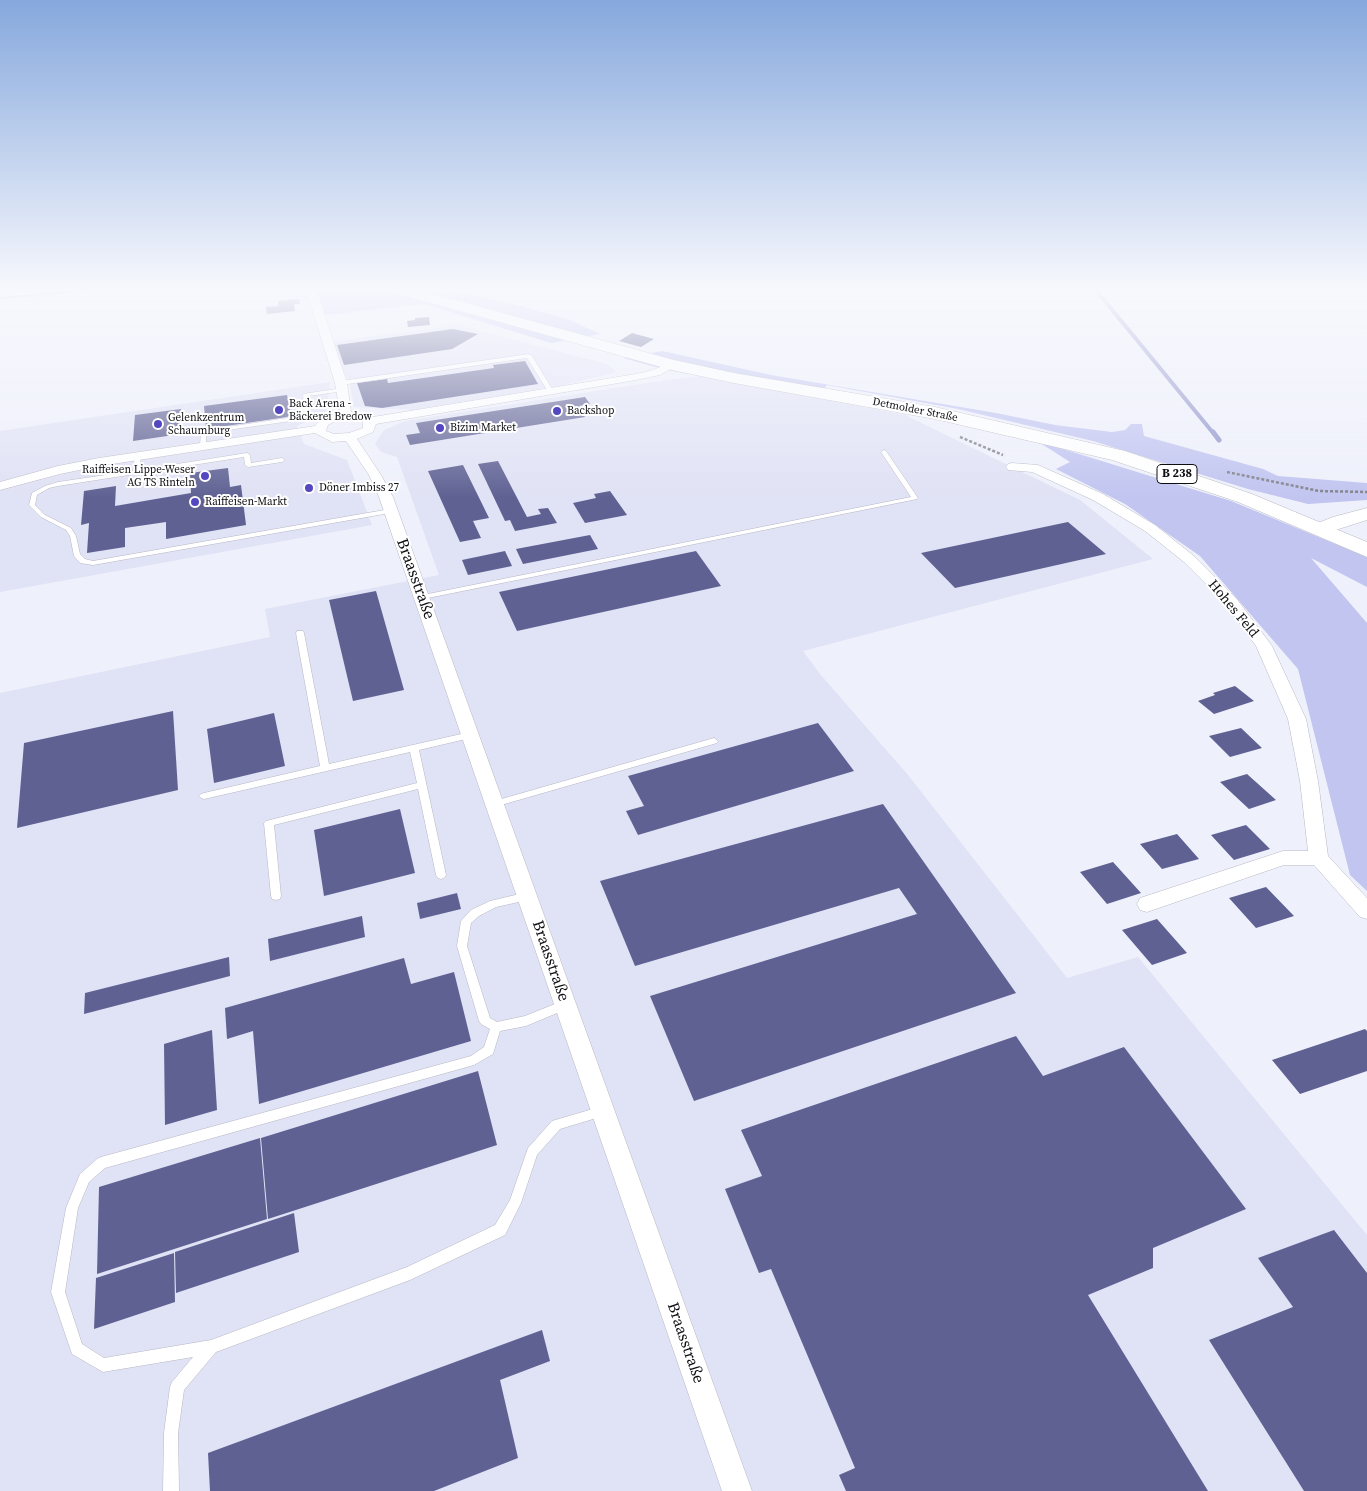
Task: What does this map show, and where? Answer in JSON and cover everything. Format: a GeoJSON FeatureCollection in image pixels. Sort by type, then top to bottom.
{"type":"FeatureCollection","features":[{"type":"Feature","properties":{"kind":"main road","name":"Detmolder Straße"},"geometry":{"type":"LineString","coordinates":[[649,359],[734,378],[935,413],[1118,455],[1245,498],[1320,529]]}},
{"type":"Feature","properties":{"kind":"main road"},"geometry":{"type":"LineString","coordinates":[[1320,529],[1340,521],[1367,514]]}},
{"type":"Feature","properties":{"kind":"main road","name":"B 238"},"geometry":{"type":"LineString","coordinates":[[1320,529],[1367,550]]}},
{"type":"Feature","properties":{"kind":"street"},"geometry":{"type":"LineString","coordinates":[[333,359],[342,386],[343,406],[346,415]]}},
{"type":"Feature","properties":{"kind":"street"},"geometry":{"type":"LineString","coordinates":[[0,486],[58,470],[319,429],[320,426],[330,419],[346,415],[361,416],[370,421],[636,377],[656,372],[672,365]]}},
{"type":"Feature","properties":{"kind":"street"},"geometry":{"type":"LineString","coordinates":[[319,429],[326,436],[332,438],[350,437],[365,432],[369,428],[370,421]]}},
{"type":"Feature","properties":{"kind":"street","name":"Braasstraße"},"geometry":{"type":"LineString","coordinates":[[350,437],[375,475],[386,497],[423,596],[494,804],[737,1491]]}},
{"type":"Feature","properties":{"kind":"street","name":"Hohes Feld"},"geometry":{"type":"LineString","coordinates":[[1012,467],[1034,468],[1098,497],[1150,528],[1189,559],[1231,601],[1264,646],[1298,719],[1309,781],[1319,858]]}},
{"type":"Feature","properties":{"kind":"street"},"geometry":{"type":"LineString","coordinates":[[1147,904],[1283,858],[1319,858],[1367,911]]}},
{"type":"Feature","properties":{"kind":"lane"},"geometry":{"type":"LineString","coordinates":[[203,446],[203,432],[289,420],[307,408],[305,395],[342,386],[513,359]]}},
{"type":"Feature","properties":{"kind":"lane"},"geometry":{"type":"LineString","coordinates":[[531,359],[551,392]]}},
{"type":"Feature","properties":{"kind":"lane"},"geometry":{"type":"LineString","coordinates":[[246,439],[248,465],[282,460]]}},
{"type":"Feature","properties":{"kind":"lane"},"geometry":{"type":"LineString","coordinates":[[423,596],[915,498],[884,452]]}},
{"type":"Feature","properties":{"kind":"lane"},"geometry":{"type":"LineString","coordinates":[[247,455],[47,487],[34,494],[32,505],[43,516],[69,529],[73,536],[77,554],[83,561],[93,563],[390,511]]}},
{"type":"Feature","properties":{"kind":"lane"},"geometry":{"type":"LineString","coordinates":[[136,472],[138,456]]}},
{"type":"Feature","properties":{"kind":"lane"},"geometry":{"type":"LineString","coordinates":[[300,633],[325,768]]}},
{"type":"Feature","properties":{"kind":"lane"},"geometry":{"type":"LineString","coordinates":[[204,796],[470,735]]}},
{"type":"Feature","properties":{"kind":"lane"},"geometry":{"type":"LineString","coordinates":[[494,804],[714,741]]}},
{"type":"Feature","properties":{"kind":"lane"},"geometry":{"type":"LineString","coordinates":[[414,748],[442,875]]}},
{"type":"Feature","properties":{"kind":"lane"},"geometry":{"type":"LineString","coordinates":[[276,896],[269,823],[422,785]]}},
{"type":"Feature","properties":{"kind":"lane"},"geometry":{"type":"LineString","coordinates":[[528,896],[494,904],[475,913],[466,921],[462,946],[485,1022],[496,1027],[526,1021],[565,1005]]}},
{"type":"Feature","properties":{"kind":"lane"},"geometry":{"type":"LineString","coordinates":[[496,1027],[489,1050],[474,1060],[101,1163],[84,1178],[72,1208],[58,1292],[77,1349],[102,1365],[210,1347],[410,1273],[500,1230],[515,1203],[532,1152],[556,1125],[603,1110]]}},
{"type":"Feature","properties":{"kind":"lane"},"geometry":{"type":"LineString","coordinates":[[171,1491],[171,1433],[177,1387],[210,1347]]}},
{"type":"Feature","properties":{"kind":"path"},"geometry":{"type":"LineString","coordinates":[[956,435],[1034,468]]}},
{"type":"Feature","properties":{"kind":"shaded area"},"geometry":{"type":"Polygon","coordinates":[[[339,359],[586,359],[607,364],[617,372],[564,385],[412,410],[354,407],[350,384],[339,359]]]}},
{"type":"Feature","properties":{"kind":"shaded area"},"geometry":{"type":"Polygon","coordinates":[[[625,359],[696,359],[771,375],[996,413],[1055,425],[1112,432],[1125,430],[1131,424],[1142,424],[1144,436],[1263,469],[1278,476],[1367,483],[1367,500],[1308,504],[1248,489],[1093,441],[958,409],[827,385],[818,398],[662,369],[625,359]]]}},
{"type":"Feature","properties":{"kind":"shaded area"},"geometry":{"type":"Polygon","coordinates":[[[700,376],[905,415],[1080,500],[1153,559],[803,651],[820,674],[908,775],[1067,978],[1138,957],[1367,1235],[1367,1491],[0,1491],[0,693],[270,637],[265,609],[439,575],[397,457],[381,452],[375,444],[384,430],[405,421],[700,376]]]}},
{"type":"Feature","properties":{"kind":"shaded area"},"geometry":{"type":"Polygon","coordinates":[[[330,382],[326,413],[297,426],[304,444],[347,460],[372,525],[0,592],[0,431],[330,382]]]}},
{"type":"Feature","properties":{"kind":"shaded area"},"geometry":{"type":"Polygon","coordinates":[[[1037,441],[1231,501],[1367,557],[1367,587],[1311,558],[1367,623],[1367,891],[1350,875],[1298,669],[1200,556],[1125,504],[1056,469],[1070,462],[1037,441]]]}},
{"type":"Feature","properties":{"kind":"building"},"geometry":{"type":"Polygon","coordinates":[[[342,359],[387,359],[344,365],[342,359]]]}},
{"type":"Feature","properties":{"kind":"building"},"geometry":{"type":"Polygon","coordinates":[[[525,361],[538,384],[382,408],[365,406],[357,383],[387,379],[388,383],[494,368],[493,365],[525,361]]]}},
{"type":"Feature","properties":{"kind":"building"},"geometry":{"type":"Polygon","coordinates":[[[287,395],[291,414],[287,417],[206,429],[204,406],[287,395]]]}},
{"type":"Feature","properties":{"kind":"building"},"geometry":{"type":"Polygon","coordinates":[[[585,397],[590,404],[579,406],[585,417],[410,445],[406,435],[420,433],[416,423],[585,397]]]}},
{"type":"Feature","properties":{"kind":"building","name":"Gelenkzentrum Schaumburg"},"geometry":{"type":"Polygon","coordinates":[[[181,409],[181,434],[133,441],[135,415],[181,409]]]}},
{"type":"Feature","properties":{"kind":"building"},"geometry":{"type":"Polygon","coordinates":[[[498,461],[527,517],[541,514],[538,509],[548,508],[557,523],[515,531],[510,520],[505,521],[478,464],[498,461]]]}},
{"type":"Feature","properties":{"kind":"building"},"geometry":{"type":"Polygon","coordinates":[[[463,465],[489,518],[473,521],[481,538],[460,542],[428,471],[463,465]]]}},
{"type":"Feature","properties":{"kind":"building"},"geometry":{"type":"Polygon","coordinates":[[[228,468],[230,487],[241,485],[246,525],[166,539],[166,522],[125,528],[125,547],[87,553],[89,523],[81,525],[84,491],[116,486],[115,506],[191,493],[190,473],[228,468]]]}},
{"type":"Feature","properties":{"kind":"building"},"geometry":{"type":"Polygon","coordinates":[[[610,491],[627,515],[585,523],[573,503],[596,498],[594,494],[610,491]]]}},
{"type":"Feature","properties":{"kind":"building"},"geometry":{"type":"Polygon","coordinates":[[[1068,522],[1106,554],[955,588],[921,553],[1068,522]]]}},
{"type":"Feature","properties":{"kind":"building"},"geometry":{"type":"Polygon","coordinates":[[[590,535],[598,549],[523,564],[516,549],[590,535]]]}},
{"type":"Feature","properties":{"kind":"building"},"geometry":{"type":"Polygon","coordinates":[[[505,551],[512,566],[468,575],[462,560],[505,551]]]}},
{"type":"Feature","properties":{"kind":"building"},"geometry":{"type":"Polygon","coordinates":[[[696,551],[721,586],[517,631],[499,592],[696,551]]]}},
{"type":"Feature","properties":{"kind":"building"},"geometry":{"type":"Polygon","coordinates":[[[376,591],[404,690],[353,701],[329,600],[376,591]]]}},
{"type":"Feature","properties":{"kind":"building"},"geometry":{"type":"Polygon","coordinates":[[[1235,686],[1254,701],[1214,714],[1198,701],[1215,695],[1213,693],[1235,686]]]}},
{"type":"Feature","properties":{"kind":"building"},"geometry":{"type":"Polygon","coordinates":[[[173,711],[178,790],[17,828],[24,743],[173,711]]]}},
{"type":"Feature","properties":{"kind":"building"},"geometry":{"type":"Polygon","coordinates":[[[274,713],[285,766],[214,783],[207,729],[274,713]]]}},
{"type":"Feature","properties":{"kind":"building"},"geometry":{"type":"Polygon","coordinates":[[[818,723],[854,771],[638,835],[626,811],[644,806],[628,776],[818,723]]]}},
{"type":"Feature","properties":{"kind":"building"},"geometry":{"type":"Polygon","coordinates":[[[1241,728],[1262,748],[1230,757],[1209,736],[1241,728]]]}},
{"type":"Feature","properties":{"kind":"building"},"geometry":{"type":"Polygon","coordinates":[[[1247,774],[1276,800],[1249,809],[1220,782],[1247,774]]]}},
{"type":"Feature","properties":{"kind":"building"},"geometry":{"type":"Polygon","coordinates":[[[883,804],[1016,993],[694,1101],[650,996],[917,914],[899,888],[635,966],[600,881],[883,804]]]}},
{"type":"Feature","properties":{"kind":"building"},"geometry":{"type":"Polygon","coordinates":[[[400,809],[415,873],[324,896],[314,830],[400,809]]]}},
{"type":"Feature","properties":{"kind":"building"},"geometry":{"type":"Polygon","coordinates":[[[1246,825],[1270,849],[1234,860],[1211,835],[1246,825]]]}},
{"type":"Feature","properties":{"kind":"building"},"geometry":{"type":"Polygon","coordinates":[[[1177,834],[1199,859],[1162,869],[1140,844],[1177,834]]]}},
{"type":"Feature","properties":{"kind":"building"},"geometry":{"type":"Polygon","coordinates":[[[1113,862],[1141,893],[1107,904],[1080,872],[1113,862]]]}},
{"type":"Feature","properties":{"kind":"building"},"geometry":{"type":"Polygon","coordinates":[[[1266,887],[1294,916],[1256,928],[1229,898],[1266,887]]]}},
{"type":"Feature","properties":{"kind":"building"},"geometry":{"type":"Polygon","coordinates":[[[457,893],[461,909],[420,919],[417,903],[457,893]]]}},
{"type":"Feature","properties":{"kind":"building"},"geometry":{"type":"Polygon","coordinates":[[[362,916],[365,937],[270,961],[268,939],[362,916]]]}},
{"type":"Feature","properties":{"kind":"building"},"geometry":{"type":"Polygon","coordinates":[[[1157,919],[1187,953],[1152,965],[1122,930],[1157,919]]]}},
{"type":"Feature","properties":{"kind":"building"},"geometry":{"type":"Polygon","coordinates":[[[229,957],[230,976],[84,1014],[85,993],[229,957]]]}},
{"type":"Feature","properties":{"kind":"building"},"geometry":{"type":"Polygon","coordinates":[[[404,958],[411,984],[454,972],[471,1041],[259,1104],[253,1031],[227,1039],[225,1008],[404,958]]]}},
{"type":"Feature","properties":{"kind":"building"},"geometry":{"type":"Polygon","coordinates":[[[1365,1029],[1367,1031],[1367,1071],[1300,1094],[1272,1060],[1365,1029]]]}},
{"type":"Feature","properties":{"kind":"building"},"geometry":{"type":"Polygon","coordinates":[[[212,1030],[217,1110],[165,1125],[164,1044],[212,1030]]]}},
{"type":"Feature","properties":{"kind":"building"},"geometry":{"type":"Polygon","coordinates":[[[1016,1036],[1043,1076],[1124,1047],[1246,1209],[1153,1248],[1153,1268],[1088,1295],[1208,1491],[846,1491],[839,1475],[855,1468],[771,1269],[759,1273],[725,1189],[762,1176],[741,1130],[1016,1036]]]}},
{"type":"Feature","properties":{"kind":"building"},"geometry":{"type":"Polygon","coordinates":[[[478,1071],[497,1145],[268,1219],[261,1138],[478,1071]]]}},
{"type":"Feature","properties":{"kind":"building"},"geometry":{"type":"Polygon","coordinates":[[[260,1138],[267,1219],[97,1274],[99,1187],[260,1138]]]}},
{"type":"Feature","properties":{"kind":"building"},"geometry":{"type":"Polygon","coordinates":[[[294,1213],[299,1252],[176,1293],[175,1252],[294,1213]]]}},
{"type":"Feature","properties":{"kind":"building"},"geometry":{"type":"Polygon","coordinates":[[[1334,1230],[1367,1273],[1367,1491],[1304,1491],[1209,1340],[1293,1307],[1258,1258],[1334,1230]]]}},
{"type":"Feature","properties":{"kind":"building"},"geometry":{"type":"Polygon","coordinates":[[[174,1253],[175,1302],[94,1329],[96,1278],[174,1253]]]}},
{"type":"Feature","properties":{"kind":"building"},"geometry":{"type":"Polygon","coordinates":[[[542,1330],[550,1361],[500,1380],[518,1458],[434,1491],[210,1491],[208,1453],[542,1330]]]}},
{"type":"Feature","properties":{"kind":"waterway"},"geometry":{"type":"LineString","coordinates":[[1152,359],[1214,434]]}},
{"type":"Feature","properties":{"kind":"waterway"},"geometry":{"type":"LineString","coordinates":[[1213,432],[1219,440]]}},
{"type":"Feature","properties":{"kind":"place","name":"Back Arena - Bäckerei Bredow"},"geometry":{"type":"Point","coordinates":[279,410]}},
{"type":"Feature","properties":{"kind":"place","name":"Backshop"},"geometry":{"type":"Point","coordinates":[557,411]}},
{"type":"Feature","properties":{"kind":"place","name":"Gelenkzentrum Schaumburg"},"geometry":{"type":"Point","coordinates":[158,424]}},
{"type":"Feature","properties":{"kind":"place","name":"Bizim Market"},"geometry":{"type":"Point","coordinates":[440,428]}},
{"type":"Feature","properties":{"kind":"place","name":"Raiffeisen Lippe-Weser AG TS Rinteln"},"geometry":{"type":"Point","coordinates":[205,476]}},
{"type":"Feature","properties":{"kind":"place","name":"Döner Imbiss 27"},"geometry":{"type":"Point","coordinates":[309,488]}},
{"type":"Feature","properties":{"kind":"place","name":"Raiffeisen-Markt"},"geometry":{"type":"Point","coordinates":[195,502]}}]}
